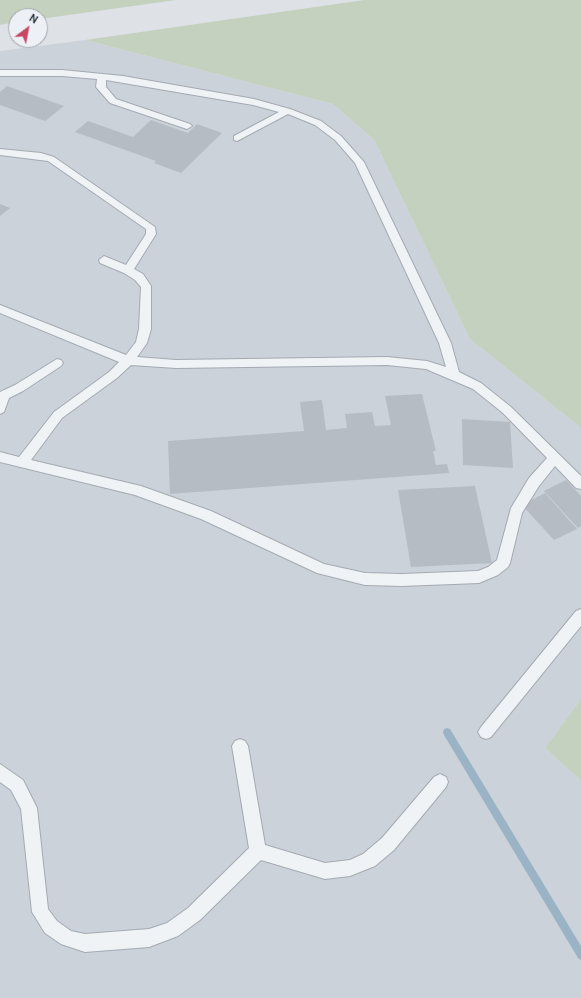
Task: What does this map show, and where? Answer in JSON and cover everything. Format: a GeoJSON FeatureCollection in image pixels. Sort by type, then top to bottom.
{"type":"FeatureCollection","features":[{"type":"Feature","properties":{"kind":"lane"},"geometry":{"type":"LineString","coordinates":[[0,73],[46,72],[102,76],[254,102],[287,111],[318,122],[338,138],[359,162],[445,343],[454,374]]}},
{"type":"Feature","properties":{"kind":"lane"},"geometry":{"type":"LineString","coordinates":[[102,76],[101,87],[113,101],[187,126]]}},
{"type":"Feature","properties":{"kind":"lane"},"geometry":{"type":"LineString","coordinates":[[237,138],[287,111]]}},
{"type":"Feature","properties":{"kind":"lane"},"geometry":{"type":"LineString","coordinates":[[0,152],[41,156],[51,159],[149,226],[151,229],[151,234],[128,270]]}},
{"type":"Feature","properties":{"kind":"lane"},"geometry":{"type":"LineString","coordinates":[[22,462],[58,415],[75,401],[113,375],[128,361],[141,343],[145,329],[146,286],[139,277],[128,270],[104,260]]}},
{"type":"Feature","properties":{"kind":"lane"},"geometry":{"type":"LineString","coordinates":[[0,309],[128,361],[176,364],[387,361],[427,365],[454,374],[477,386],[507,410],[581,484]]}},
{"type":"Feature","properties":{"kind":"lane"},"geometry":{"type":"LineString","coordinates":[[0,409],[2,393],[19,388],[57,363]]}},
{"type":"Feature","properties":{"kind":"lane"},"geometry":{"type":"LineString","coordinates":[[0,457],[136,490],[206,515],[322,569],[365,579],[402,580],[479,577],[493,571],[503,563],[516,512],[534,482],[555,457]]}},
{"type":"Feature","properties":{"kind":"lane"},"geometry":{"type":"LineString","coordinates":[[486,732],[581,615]]}},
{"type":"Feature","properties":{"kind":"lane"},"geometry":{"type":"LineString","coordinates":[[240,746],[258,852]]}},
{"type":"Feature","properties":{"kind":"lane"},"geometry":{"type":"LineString","coordinates":[[0,772],[17,785],[29,808],[40,912],[51,927],[67,938],[85,943],[149,938],[172,930],[194,914],[258,852]]}},
{"type":"Feature","properties":{"kind":"lane"},"geometry":{"type":"LineString","coordinates":[[258,852],[325,871],[350,868],[369,860],[388,844],[440,782]]}},
{"type":"Feature","properties":{"kind":"shaded area"},"geometry":{"type":"Polygon","coordinates":[[[85,40],[333,104],[374,140],[470,339],[581,428],[581,699],[545,748],[581,781],[581,998],[0,998],[0,51],[23,48],[48,48],[48,45],[85,40]]]}},
{"type":"Feature","properties":{"kind":"green space"},"geometry":{"type":"Polygon","coordinates":[[[0,0],[176,0],[48,18],[48,8],[8,8],[8,24],[0,25],[0,0]]]}},
{"type":"Feature","properties":{"kind":"green space"},"geometry":{"type":"Polygon","coordinates":[[[364,0],[581,0],[581,428],[470,339],[374,140],[333,104],[85,40],[364,0]]]}},
{"type":"Feature","properties":{"kind":"green space"},"geometry":{"type":"Polygon","coordinates":[[[581,699],[581,781],[545,748],[581,699]]]}},
{"type":"Feature","properties":{"kind":"building"},"geometry":{"type":"Polygon","coordinates":[[[7,86],[64,106],[45,121],[0,105],[0,92],[7,86]]]}},
{"type":"Feature","properties":{"kind":"building"},"geometry":{"type":"Polygon","coordinates":[[[151,120],[188,133],[197,124],[222,133],[181,173],[154,163],[156,161],[75,132],[88,121],[133,137],[151,120]]]}},
{"type":"Feature","properties":{"kind":"building"},"geometry":{"type":"Polygon","coordinates":[[[0,204],[10,208],[0,216],[0,204]]]}},
{"type":"Feature","properties":{"kind":"building"},"geometry":{"type":"Polygon","coordinates":[[[422,394],[436,451],[433,451],[436,465],[447,464],[449,473],[170,494],[168,441],[304,431],[300,402],[322,400],[326,430],[347,428],[345,414],[372,412],[375,426],[391,425],[385,396],[422,394]]]}},
{"type":"Feature","properties":{"kind":"building"},"geometry":{"type":"Polygon","coordinates":[[[462,419],[510,422],[513,468],[463,465],[462,419]]]}},
{"type":"Feature","properties":{"kind":"building"},"geometry":{"type":"Polygon","coordinates":[[[566,480],[581,496],[581,526],[578,528],[544,491],[566,480]]]}},
{"type":"Feature","properties":{"kind":"building"},"geometry":{"type":"Polygon","coordinates":[[[475,486],[492,563],[411,567],[398,490],[475,486]]]}},
{"type":"Feature","properties":{"kind":"building"},"geometry":{"type":"Polygon","coordinates":[[[545,493],[577,529],[554,540],[522,505],[545,493]]]}},
{"type":"Feature","properties":{"kind":"waterway"},"geometry":{"type":"LineString","coordinates":[[447,732],[581,955]]}}]}
